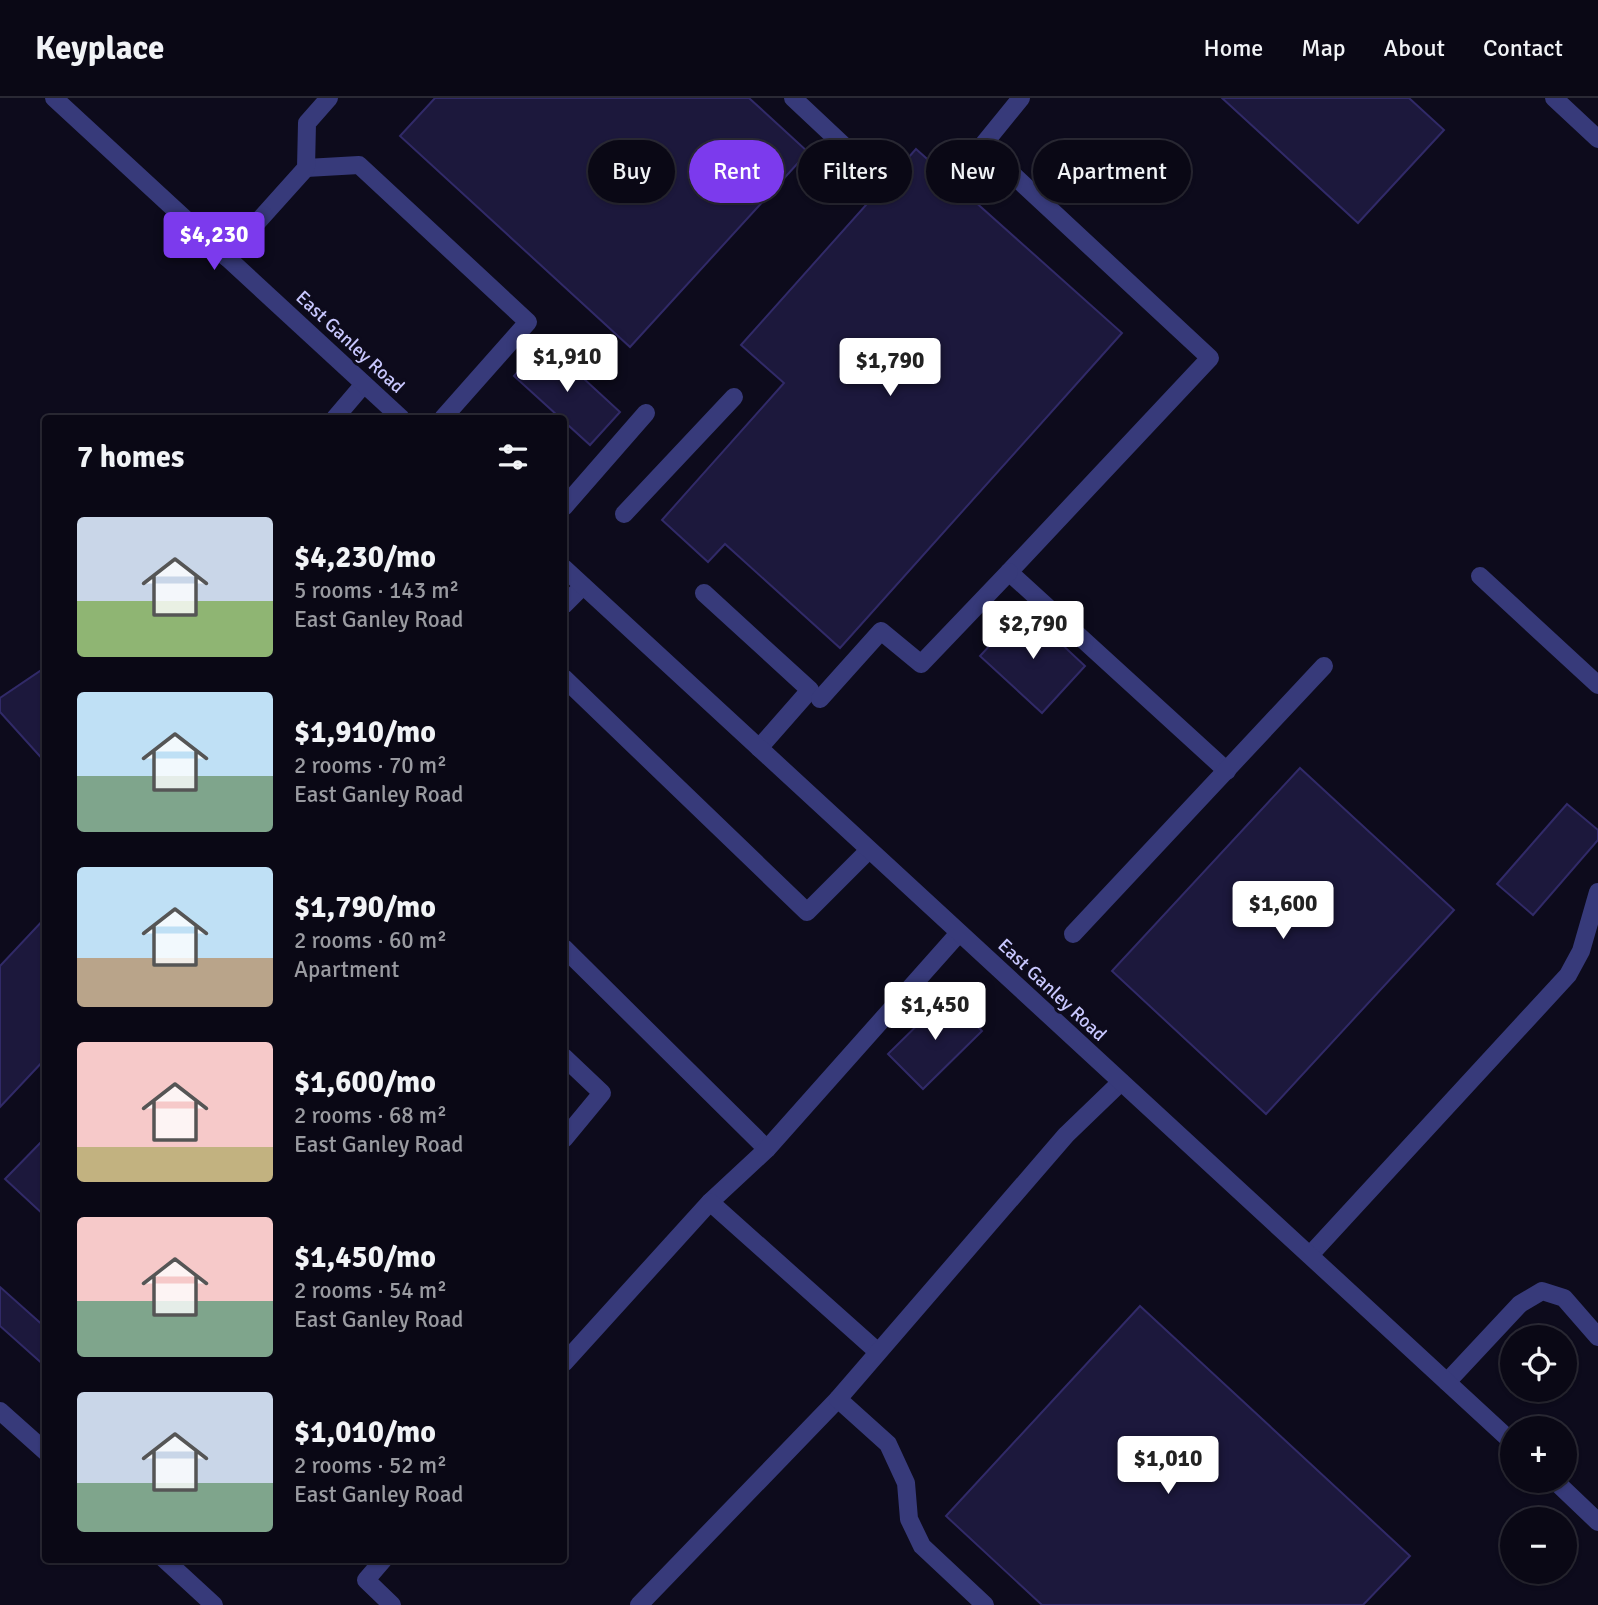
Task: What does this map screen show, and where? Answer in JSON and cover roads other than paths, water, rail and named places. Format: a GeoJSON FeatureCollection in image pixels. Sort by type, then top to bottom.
{"type":"FeatureCollection","features":[{"type":"Feature","properties":{"kind":"street","name":"East Ganley Road"},"geometry":{"type":"LineString","coordinates":[[54,98],[398,415]]}},
{"type":"Feature","properties":{"kind":"street"},"geometry":{"type":"LineString","coordinates":[[226,257],[306,168],[307,123],[329,98]]}},
{"type":"Feature","properties":{"kind":"street"},"geometry":{"type":"LineString","coordinates":[[793,98],[838,140]]}},
{"type":"Feature","properties":{"kind":"street"},"geometry":{"type":"LineString","coordinates":[[820,699],[881,631],[921,664],[1210,358],[982,146],[1021,98]]}},
{"type":"Feature","properties":{"kind":"street"},"geometry":{"type":"LineString","coordinates":[[1554,98],[1598,139]]}},
{"type":"Feature","properties":{"kind":"street"},"geometry":{"type":"LineString","coordinates":[[306,168],[359,164],[528,322],[446,415]]}},
{"type":"Feature","properties":{"kind":"street"},"geometry":{"type":"LineString","coordinates":[[338,415],[364,384]]}},
{"type":"Feature","properties":{"kind":"street"},"geometry":{"type":"LineString","coordinates":[[625,514],[734,397]]}},
{"type":"Feature","properties":{"kind":"street"},"geometry":{"type":"LineString","coordinates":[[567,505],[646,413]]}},
{"type":"Feature","properties":{"kind":"street","name":"East Ganley Road"},"geometry":{"type":"LineString","coordinates":[[567,571],[1500,1431]]}},
{"type":"Feature","properties":{"kind":"street"},"geometry":{"type":"LineString","coordinates":[[1009,572],[1227,771]]}},
{"type":"Feature","properties":{"kind":"street"},"geometry":{"type":"LineString","coordinates":[[1480,576],[1598,685]]}},
{"type":"Feature","properties":{"kind":"street"},"geometry":{"type":"LineString","coordinates":[[567,602],[583,586]]}},
{"type":"Feature","properties":{"kind":"street"},"geometry":{"type":"LineString","coordinates":[[704,593],[810,690],[759,748]]}},
{"type":"Feature","properties":{"kind":"street"},"geometry":{"type":"LineString","coordinates":[[1073,934],[1324,666]]}},
{"type":"Feature","properties":{"kind":"street"},"geometry":{"type":"LineString","coordinates":[[567,681],[807,912],[869,850]]}},
{"type":"Feature","properties":{"kind":"street"},"geometry":{"type":"LineString","coordinates":[[1310,1255],[1568,975],[1580,951],[1598,892]]}},
{"type":"Feature","properties":{"kind":"street"},"geometry":{"type":"LineString","coordinates":[[567,1360],[710,1202],[767,1149],[959,933]]}},
{"type":"Feature","properties":{"kind":"street"},"geometry":{"type":"LineString","coordinates":[[567,951],[767,1149]]}},
{"type":"Feature","properties":{"kind":"street"},"geometry":{"type":"LineString","coordinates":[[567,1060],[603,1093],[567,1135]]}},
{"type":"Feature","properties":{"kind":"street"},"geometry":{"type":"LineString","coordinates":[[639,1605],[838,1399],[1066,1135],[1121,1082]]}},
{"type":"Feature","properties":{"kind":"street"},"geometry":{"type":"LineString","coordinates":[[710,1202],[878,1352]]}},
{"type":"Feature","properties":{"kind":"street"},"geometry":{"type":"LineString","coordinates":[[1447,1382],[1520,1304],[1542,1291],[1564,1298],[1598,1338]]}},
{"type":"Feature","properties":{"kind":"street"},"geometry":{"type":"LineString","coordinates":[[838,1399],[888,1444],[906,1483],[909,1519],[922,1546],[985,1605]]}},
{"type":"Feature","properties":{"kind":"street"},"geometry":{"type":"LineString","coordinates":[[0,1411],[42,1448]]}},
{"type":"Feature","properties":{"kind":"street"},"geometry":{"type":"LineString","coordinates":[[1567,1493],[1598,1522]]}},
{"type":"Feature","properties":{"kind":"street"},"geometry":{"type":"LineString","coordinates":[[168,1563],[214,1605]]}},
{"type":"Feature","properties":{"kind":"street"},"geometry":{"type":"LineString","coordinates":[[381,1563],[366,1580],[392,1605]]}}]}
